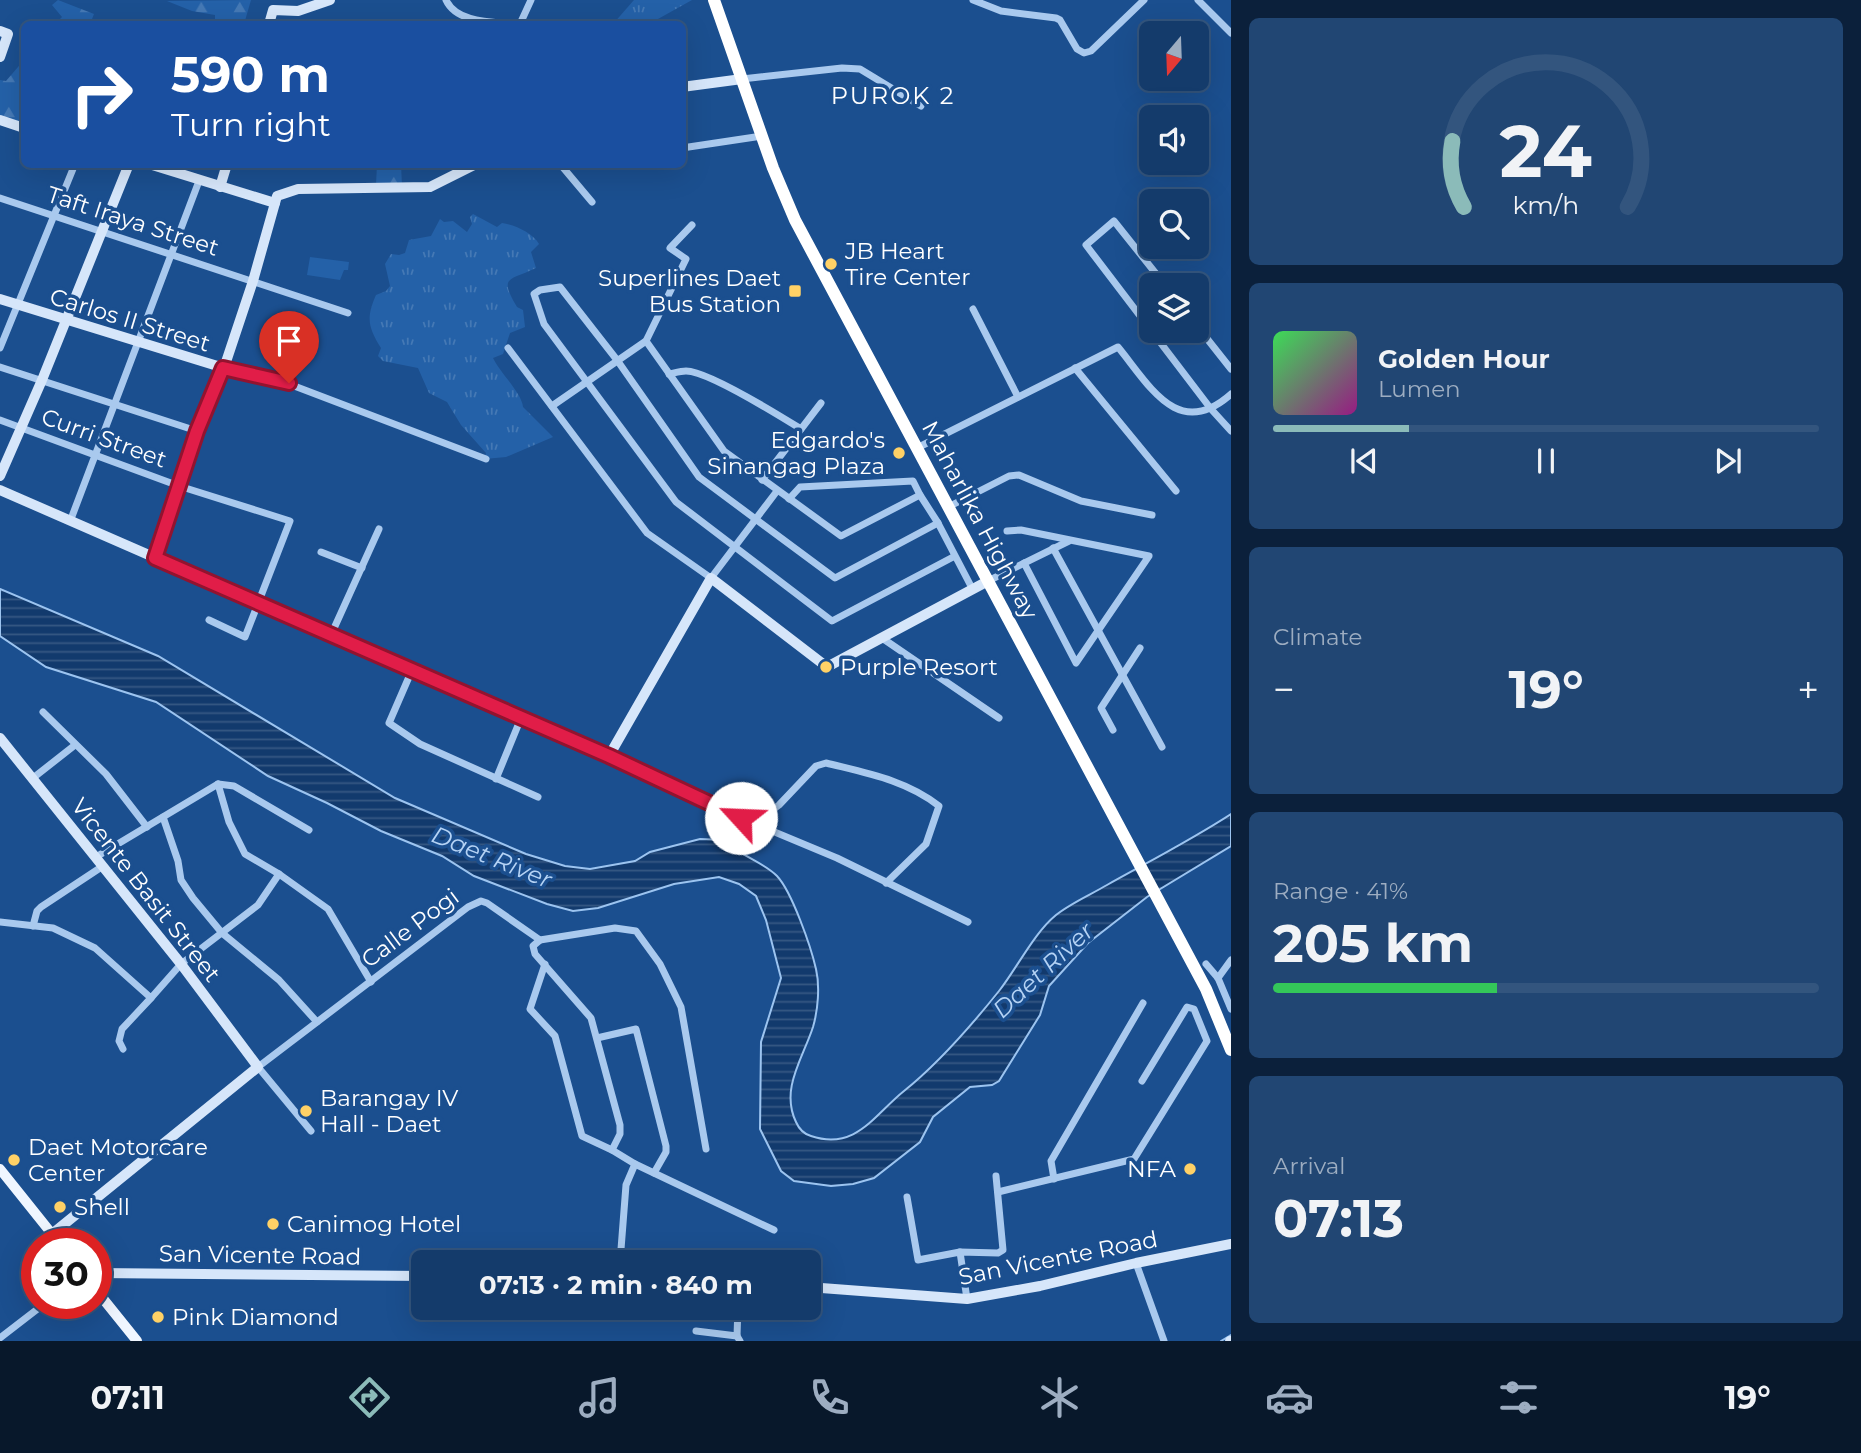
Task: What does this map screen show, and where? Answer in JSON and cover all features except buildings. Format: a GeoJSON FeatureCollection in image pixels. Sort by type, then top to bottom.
{"type":"FeatureCollection","features":[{"type":"Feature","properties":{"kind":"highway","name":"Maharlika Highway"},"geometry":{"type":"LineString","coordinates":[[715,0],[762,136],[795,220],[1213,1002],[1231,1050]]}},
{"type":"Feature","properties":{"kind":"main road"},"geometry":{"type":"LineString","coordinates":[[0,1169],[47,1228]]}},
{"type":"Feature","properties":{"kind":"main road"},"geometry":{"type":"LineString","coordinates":[[112,1310],[137,1341]]}},
{"type":"Feature","properties":{"kind":"street"},"geometry":{"type":"LineString","coordinates":[[270,21],[274,10],[298,10],[330,0]]}},
{"type":"Feature","properties":{"kind":"street"},"geometry":{"type":"LineString","coordinates":[[446,0],[449,7],[461,15],[495,21]]}},
{"type":"Feature","properties":{"kind":"street"},"geometry":{"type":"LineString","coordinates":[[521,21],[531,0]]}},
{"type":"Feature","properties":{"kind":"street"},"geometry":{"type":"LineString","coordinates":[[973,0],[1001,11],[1056,18],[1060,20],[1077,49],[1084,53],[1091,51],[1144,0]]}},
{"type":"Feature","properties":{"kind":"street"},"geometry":{"type":"LineString","coordinates":[[1198,0],[1231,33]]}},
{"type":"Feature","properties":{"kind":"street"},"geometry":{"type":"LineString","coordinates":[[0,31],[8,34],[0,57]]}},
{"type":"Feature","properties":{"kind":"street"},"geometry":{"type":"LineString","coordinates":[[686,87],[842,68],[860,69],[921,106]]}},
{"type":"Feature","properties":{"kind":"street"},"geometry":{"type":"LineString","coordinates":[[0,120],[21,127]]}},
{"type":"Feature","properties":{"kind":"street"},"geometry":{"type":"LineString","coordinates":[[686,147],[762,136]]}},
{"type":"Feature","properties":{"kind":"street"},"geometry":{"type":"LineString","coordinates":[[0,348],[73,168]]}},
{"type":"Feature","properties":{"kind":"street"},"geometry":{"type":"LineString","coordinates":[[0,475],[42,380],[127,168]]}},
{"type":"Feature","properties":{"kind":"street"},"geometry":{"type":"LineString","coordinates":[[161,168],[275,203]]}},
{"type":"Feature","properties":{"kind":"street"},"geometry":{"type":"LineString","coordinates":[[220,187],[226,168]]}},
{"type":"Feature","properties":{"kind":"street"},"geometry":{"type":"LineString","coordinates":[[155,558],[197,431],[223,368],[253,281],[279,194],[298,189],[430,187],[468,168]]}},
{"type":"Feature","properties":{"kind":"street"},"geometry":{"type":"LineString","coordinates":[[563,168],[592,202]]}},
{"type":"Feature","properties":{"kind":"street"},"geometry":{"type":"LineString","coordinates":[[71,519],[199,181]]}},
{"type":"Feature","properties":{"kind":"street","name":"Taft Iraya Street"},"geometry":{"type":"LineString","coordinates":[[0,198],[348,313]]}},
{"type":"Feature","properties":{"kind":"street"},"geometry":{"type":"LineString","coordinates":[[1139,315],[1086,245],[1114,221],[1155,273]]}},
{"type":"Feature","properties":{"kind":"street"},"geometry":{"type":"LineString","coordinates":[[552,406],[646,341],[686,259],[670,248],[692,225]]}},
{"type":"Feature","properties":{"kind":"street"},"geometry":{"type":"LineString","coordinates":[[938,523],[835,578],[699,477],[617,359],[560,287],[540,290],[534,294],[544,324],[676,502],[832,621],[955,556]]}},
{"type":"Feature","properties":{"kind":"street","name":"Carlos II Street"},"geometry":{"type":"LineString","coordinates":[[0,299],[223,368],[289,383],[486,459]]}},
{"type":"Feature","properties":{"kind":"street"},"geometry":{"type":"LineString","coordinates":[[973,309],[1018,397]]}},
{"type":"Feature","properties":{"kind":"street"},"geometry":{"type":"LineString","coordinates":[[646,341],[724,451],[841,536],[920,495]]}},
{"type":"Feature","properties":{"kind":"street"},"geometry":{"type":"LineString","coordinates":[[1209,341],[1231,369]]}},
{"type":"Feature","properties":{"kind":"street"},"geometry":{"type":"LineString","coordinates":[[1161,343],[1231,431]]}},
{"type":"Feature","properties":{"kind":"street"},"geometry":{"type":"LineString","coordinates":[[917,448],[1118,346],[1154,390],[1174,409],[1187,413],[1211,409],[1231,394]]}},
{"type":"Feature","properties":{"kind":"street"},"geometry":{"type":"LineString","coordinates":[[509,348],[647,533],[711,578],[827,667],[1069,541]]}},
{"type":"Feature","properties":{"kind":"street"},"geometry":{"type":"LineString","coordinates":[[0,368],[197,431]]}},
{"type":"Feature","properties":{"kind":"street"},"geometry":{"type":"LineString","coordinates":[[1075,368],[1176,491]]}},
{"type":"Feature","properties":{"kind":"street"},"geometry":{"type":"LineString","coordinates":[[669,374],[687,370],[700,375],[760,403],[801,429]]}},
{"type":"Feature","properties":{"kind":"street"},"geometry":{"type":"LineString","coordinates":[[762,480],[821,403]]}},
{"type":"Feature","properties":{"kind":"street","name":"Curri Street"},"geometry":{"type":"LineString","coordinates":[[0,420],[179,486],[290,521],[259,604]]}},
{"type":"Feature","properties":{"kind":"street"},"geometry":{"type":"LineString","coordinates":[[948,507],[1009,475],[1019,475],[1081,501],[1152,515]]}},
{"type":"Feature","properties":{"kind":"street"},"geometry":{"type":"LineString","coordinates":[[789,499],[800,487],[913,481],[974,590]]}},
{"type":"Feature","properties":{"kind":"street"},"geometry":{"type":"LineString","coordinates":[[0,490],[609,756],[754,824],[837,858],[968,922]]}},
{"type":"Feature","properties":{"kind":"street"},"geometry":{"type":"LineString","coordinates":[[609,756],[711,578],[777,491]]}},
{"type":"Feature","properties":{"kind":"street"},"geometry":{"type":"LineString","coordinates":[[331,635],[379,529]]}},
{"type":"Feature","properties":{"kind":"street"},"geometry":{"type":"LineString","coordinates":[[1007,531],[1021,530],[1149,556],[1076,663],[1024,563]]}},
{"type":"Feature","properties":{"kind":"street"},"geometry":{"type":"LineString","coordinates":[[1053,548],[1162,747]]}},
{"type":"Feature","properties":{"kind":"street"},"geometry":{"type":"LineString","coordinates":[[321,552],[362,568]]}},
{"type":"Feature","properties":{"kind":"street"},"geometry":{"type":"LineString","coordinates":[[209,620],[245,637],[259,604]]}},
{"type":"Feature","properties":{"kind":"street"},"geometry":{"type":"LineString","coordinates":[[882,638],[999,718]]}},
{"type":"Feature","properties":{"kind":"street"},"geometry":{"type":"LineString","coordinates":[[1113,730],[1101,708],[1140,648]]}},
{"type":"Feature","properties":{"kind":"street"},"geometry":{"type":"LineString","coordinates":[[412,670],[388,723],[420,744],[538,797]]}},
{"type":"Feature","properties":{"kind":"street"},"geometry":{"type":"LineString","coordinates":[[43,712],[106,774],[147,827]]}},
{"type":"Feature","properties":{"kind":"street"},"geometry":{"type":"LineString","coordinates":[[496,779],[522,718]]}},
{"type":"Feature","properties":{"kind":"street","name":"Vicente Basit Street"},"geometry":{"type":"LineString","coordinates":[[0,738],[181,964],[258,1067]]}},
{"type":"Feature","properties":{"kind":"street"},"geometry":{"type":"LineString","coordinates":[[33,778],[75,745]]}},
{"type":"Feature","properties":{"kind":"street"},"geometry":{"type":"LineString","coordinates":[[754,824],[779,805],[817,766],[827,762],[903,783],[939,806],[926,844],[886,883]]}},
{"type":"Feature","properties":{"kind":"street"},"geometry":{"type":"LineString","coordinates":[[33,926],[37,911],[41,907],[100,861],[147,827],[218,784],[234,786],[309,830]]}},
{"type":"Feature","properties":{"kind":"street"},"geometry":{"type":"LineString","coordinates":[[218,784],[229,822],[245,854],[279,874],[328,909],[371,982]]}},
{"type":"Feature","properties":{"kind":"street"},"geometry":{"type":"LineString","coordinates":[[163,817],[178,861],[181,880],[222,933],[279,980],[317,1022]]}},
{"type":"Feature","properties":{"kind":"street"},"geometry":{"type":"LineString","coordinates":[[123,1049],[119,1041],[122,1029],[181,964],[258,905],[279,874]]}},
{"type":"Feature","properties":{"kind":"street","name":"Calle Pogi"},"geometry":{"type":"LineString","coordinates":[[59,1228],[258,1067],[468,907],[481,901],[540,940]]}},
{"type":"Feature","properties":{"kind":"street"},"geometry":{"type":"LineString","coordinates":[[0,922],[53,928],[95,948],[151,998]]}},
{"type":"Feature","properties":{"kind":"street"},"geometry":{"type":"LineString","coordinates":[[612,1150],[620,1134],[620,1125],[591,1018],[533,949],[535,943],[540,940],[615,928],[636,931],[660,964],[681,1007],[706,1149]]}},
{"type":"Feature","properties":{"kind":"street"},"geometry":{"type":"LineString","coordinates":[[1218,978],[1231,960]]}},
{"type":"Feature","properties":{"kind":"street"},"geometry":{"type":"LineString","coordinates":[[545,964],[530,1009],[555,1036],[582,1136],[774,1230]]}},
{"type":"Feature","properties":{"kind":"street"},"geometry":{"type":"LineString","coordinates":[[1206,964],[1218,978],[1231,1009]]}},
{"type":"Feature","properties":{"kind":"street"},"geometry":{"type":"LineString","coordinates":[[1054,1178],[1051,1161],[1143,1003]]}},
{"type":"Feature","properties":{"kind":"street"},"geometry":{"type":"LineString","coordinates":[[998,1192],[1134,1159],[1207,1041],[1194,1009],[1187,1007],[1142,1081]]}},
{"type":"Feature","properties":{"kind":"street"},"geometry":{"type":"LineString","coordinates":[[597,1038],[636,1029],[666,1146],[666,1152],[654,1173]]}},
{"type":"Feature","properties":{"kind":"street"},"geometry":{"type":"LineString","coordinates":[[258,1067],[311,1131]]}},
{"type":"Feature","properties":{"kind":"street"},"geometry":{"type":"LineString","coordinates":[[622,1250],[626,1185],[635,1164]]}},
{"type":"Feature","properties":{"kind":"street"},"geometry":{"type":"LineString","coordinates":[[907,1197],[918,1260],[961,1252],[999,1253],[1003,1250],[996,1175]]}},
{"type":"Feature","properties":{"kind":"street","name":"San Vicente Road"},"geometry":{"type":"LineString","coordinates":[[821,1288],[967,1299],[1040,1286],[1231,1244]]}},
{"type":"Feature","properties":{"kind":"street"},"geometry":{"type":"LineString","coordinates":[[961,1252],[967,1299]]}},
{"type":"Feature","properties":{"kind":"street"},"geometry":{"type":"LineString","coordinates":[[1136,1263],[1164,1341]]}},
{"type":"Feature","properties":{"kind":"street","name":"San Vicente Road"},"geometry":{"type":"LineString","coordinates":[[112,1273],[411,1276]]}},
{"type":"Feature","properties":{"kind":"street"},"geometry":{"type":"LineString","coordinates":[[0,1338],[25,1319]]}},
{"type":"Feature","properties":{"kind":"street"},"geometry":{"type":"LineString","coordinates":[[696,1331],[738,1338],[738,1320]]}},
{"type":"Feature","properties":{"kind":"green space"},"geometry":{"type":"Polygon","coordinates":[[[58,0],[94,14],[91,21],[58,21],[62,17],[52,5],[58,0]]]}},
{"type":"Feature","properties":{"kind":"green space"},"geometry":{"type":"Polygon","coordinates":[[[251,0],[245,21],[215,21],[215,15],[192,11],[167,1],[251,0]]]}},
{"type":"Feature","properties":{"kind":"green space"},"geometry":{"type":"Polygon","coordinates":[[[634,0],[692,0],[654,21],[616,21],[634,0]]]}},
{"type":"Feature","properties":{"kind":"green space"},"geometry":{"type":"Polygon","coordinates":[[[21,64],[21,122],[0,116],[0,80],[6,81],[21,64]]]}},
{"type":"Feature","properties":{"kind":"green space"},"geometry":{"type":"Polygon","coordinates":[[[377,168],[401,168],[402,186],[376,185],[377,168]]]}},
{"type":"Feature","properties":{"kind":"green space"},"geometry":{"type":"Polygon","coordinates":[[[473,214],[497,227],[502,223],[518,228],[533,236],[539,244],[531,252],[536,268],[510,280],[508,284],[511,297],[517,307],[523,310],[525,327],[510,333],[503,354],[493,358],[519,396],[523,407],[553,437],[506,457],[484,459],[486,453],[461,425],[447,402],[429,393],[418,368],[383,361],[378,356],[381,348],[370,322],[376,295],[390,286],[385,264],[391,254],[405,253],[409,240],[431,236],[440,219],[444,222],[453,221],[467,232],[472,224],[470,217],[473,214]]]}},
{"type":"Feature","properties":{"kind":"green space"},"geometry":{"type":"Polygon","coordinates":[[[310,257],[349,262],[348,270],[344,270],[340,280],[307,275],[310,257]]]}},
{"type":"Feature","properties":{"kind":"water","name":"Daet River"},"geometry":{"type":"Polygon","coordinates":[[[0,589],[158,656],[395,798],[526,854],[565,866],[590,869],[635,861],[650,852],[700,839],[725,840],[765,866],[777,876],[789,894],[814,959],[817,976],[813,1027],[795,1074],[790,1098],[797,1125],[811,1136],[840,1139],[852,1135],[930,1068],[1006,982],[1040,931],[1062,911],[1231,814],[1231,846],[1147,897],[1088,943],[1049,986],[1040,1015],[999,1081],[992,1085],[970,1087],[933,1117],[920,1142],[874,1178],[831,1186],[794,1181],[781,1171],[760,1129],[761,1042],[781,978],[766,920],[756,896],[739,884],[719,877],[674,884],[598,908],[573,911],[474,876],[442,856],[381,831],[268,776],[156,702],[46,667],[0,636],[0,589]]]}},
{"type":"Feature","properties":{"kind":"waterway"},"geometry":{"type":"LineString","coordinates":[[1221,1341],[1231,1335]]}},
{"type":"Feature","properties":{"kind":"place","name":"JB Heart Tire Center"},"geometry":{"type":"Point","coordinates":[831,264]}},
{"type":"Feature","properties":{"kind":"place","name":"Superlines Daet Bus Station"},"geometry":{"type":"Point","coordinates":[795,291]}},
{"type":"Feature","properties":{"kind":"place","name":"Edgardo's Sinangag Plaza"},"geometry":{"type":"Point","coordinates":[899,453]}},
{"type":"Feature","properties":{"kind":"place","name":"Purple Resort"},"geometry":{"type":"Point","coordinates":[826,667]}},
{"type":"Feature","properties":{"kind":"place","name":"Barangay IV Hall - Daet"},"geometry":{"type":"Point","coordinates":[306,1111]}},
{"type":"Feature","properties":{"kind":"place","name":"Daet Motorcare Center"},"geometry":{"type":"Point","coordinates":[14,1160]}},
{"type":"Feature","properties":{"kind":"place","name":"NFA"},"geometry":{"type":"Point","coordinates":[1190,1169]}},
{"type":"Feature","properties":{"kind":"place","name":"Shell"},"geometry":{"type":"Point","coordinates":[60,1207]}},
{"type":"Feature","properties":{"kind":"place","name":"Canimog Hotel"},"geometry":{"type":"Point","coordinates":[273,1224]}},
{"type":"Feature","properties":{"kind":"place","name":"Pink Diamond"},"geometry":{"type":"Point","coordinates":[158,1317]}},
{"type":"Feature","properties":{"kind":"district","name":"PUROK 2"},"geometry":{"type":"Point","coordinates":[893,95]}},
{"type":"Feature","properties":{"kind":"route"},"geometry":{"type":"LineString","coordinates":[[289,383],[223,368],[197,431],[155,558],[609,756],[741,818]]}}]}
